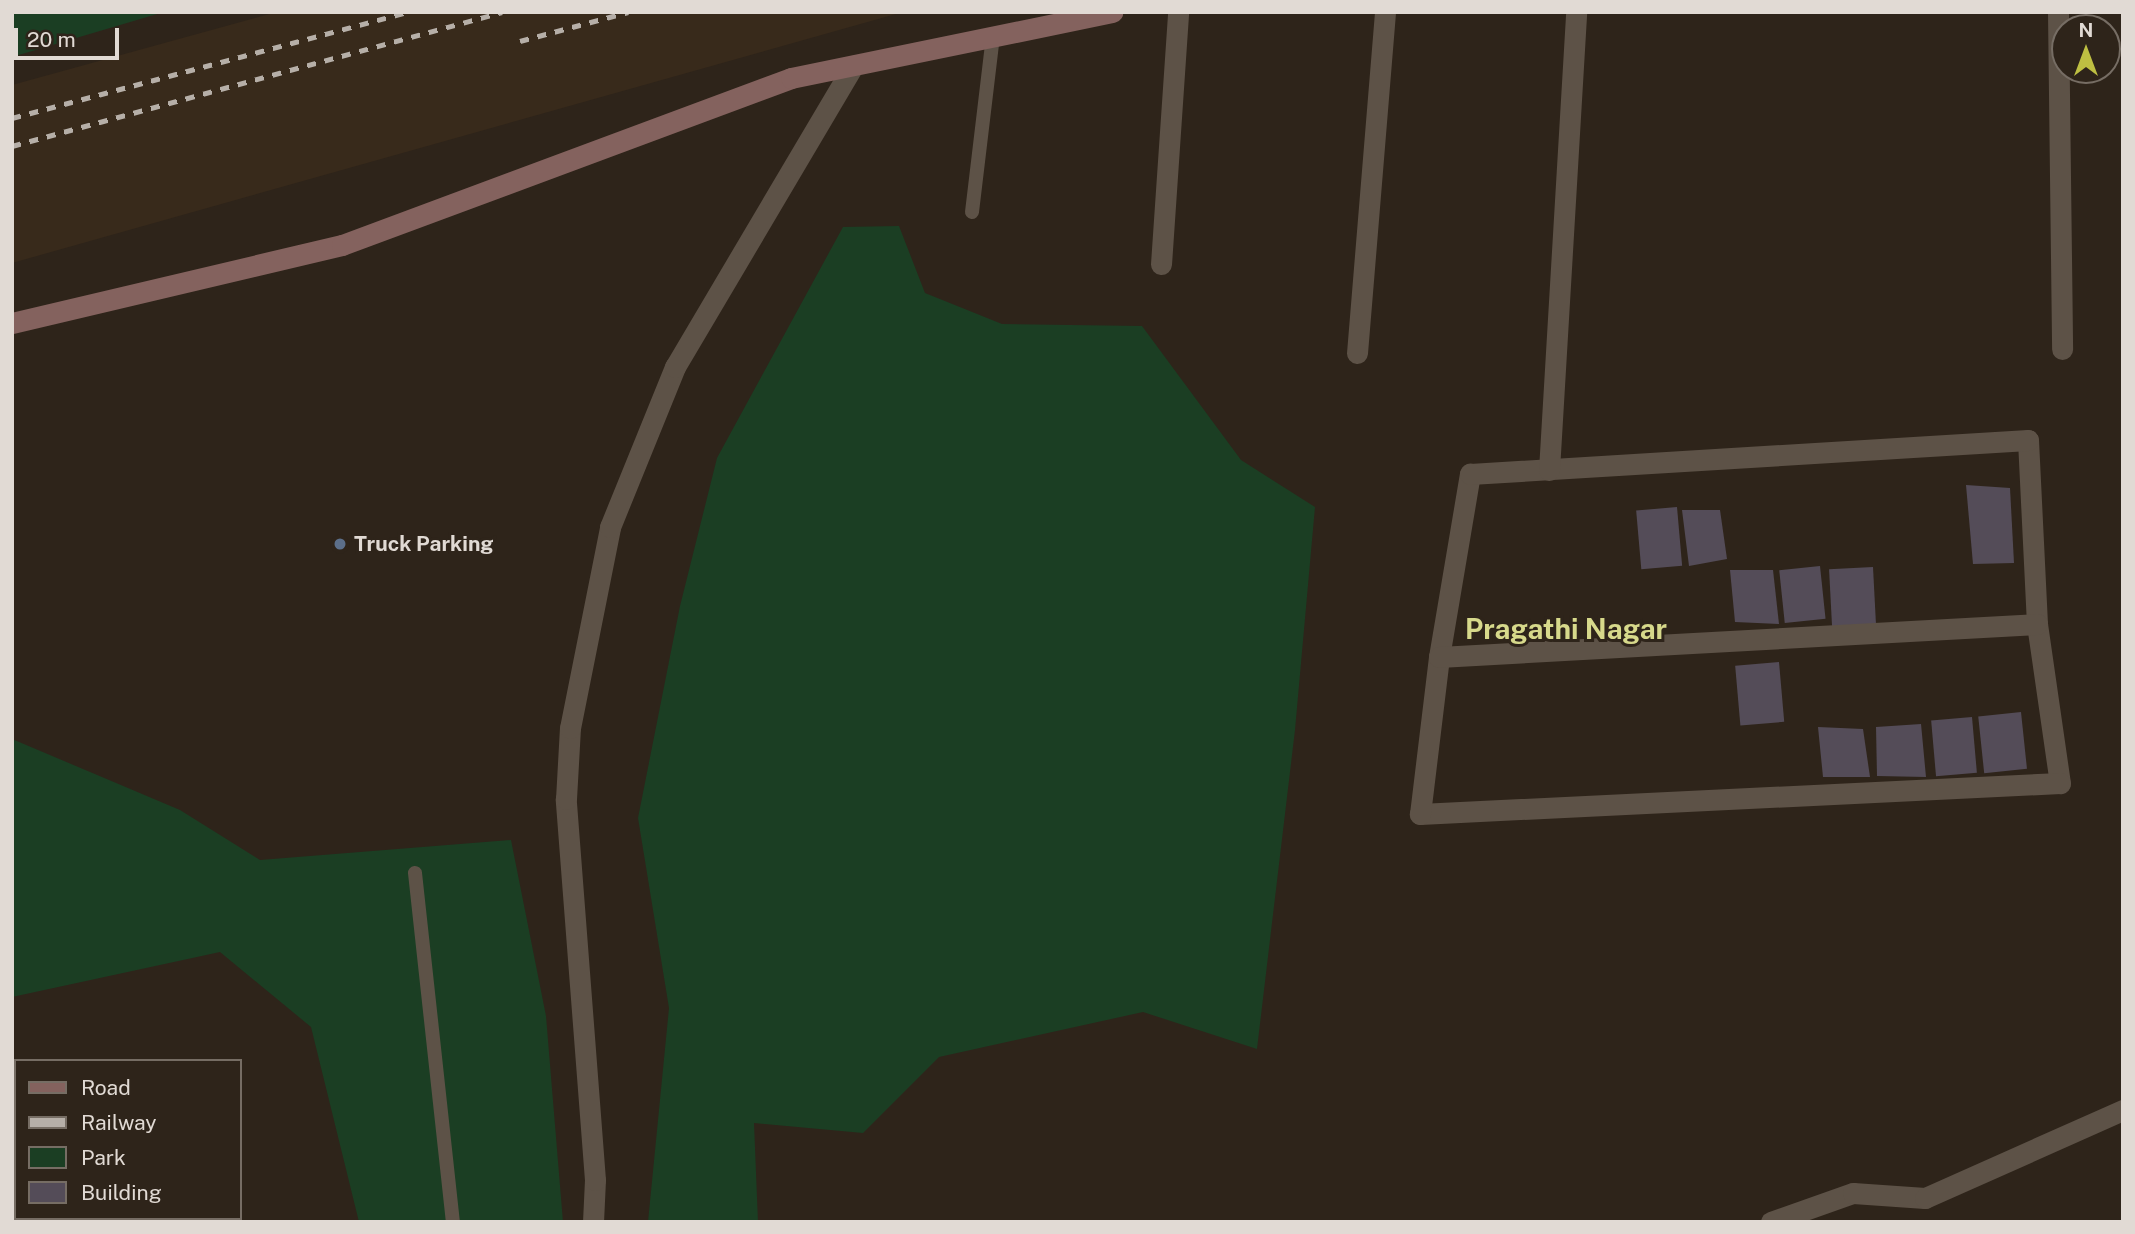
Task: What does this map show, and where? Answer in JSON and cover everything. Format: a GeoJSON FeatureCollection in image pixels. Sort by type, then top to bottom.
{"type":"FeatureCollection","features":[{"type":"Feature","properties":{"kind":"street"},"geometry":{"type":"LineString","coordinates":[[12,323],[342,245],[791,78],[1112,12]]}},
{"type":"Feature","properties":{"kind":"street"},"geometry":{"type":"LineString","coordinates":[[1161,264],[1178,12]]}},
{"type":"Feature","properties":{"kind":"street"},"geometry":{"type":"LineString","coordinates":[[1357,353],[1385,12]]}},
{"type":"Feature","properties":{"kind":"street"},"geometry":{"type":"LineString","coordinates":[[1549,470],[1576,12]]}},
{"type":"Feature","properties":{"kind":"street"},"geometry":{"type":"LineString","coordinates":[[2057,12],[2062,349]]}},
{"type":"Feature","properties":{"kind":"street"},"geometry":{"type":"LineString","coordinates":[[593,1222],[594,1180],[566,799],[570,728],[610,527],[674,367],[853,66]]}},
{"type":"Feature","properties":{"kind":"street"},"geometry":{"type":"LineString","coordinates":[[2028,439],[2038,624],[2060,783],[1420,814],[1439,657],[1470,474],[2028,439]]}},
{"type":"Feature","properties":{"kind":"street"},"geometry":{"type":"LineString","coordinates":[[1439,657],[2038,624]]}},
{"type":"Feature","properties":{"kind":"street"},"geometry":{"type":"LineString","coordinates":[[1771,1222],[1853,1193],[1924,1198],[2123,1110]]}},
{"type":"Feature","properties":{"kind":"lane"},"geometry":{"type":"LineString","coordinates":[[972,212],[993,37]]}},
{"type":"Feature","properties":{"kind":"lane"},"geometry":{"type":"LineString","coordinates":[[415,873],[453,1222]]}},
{"type":"Feature","properties":{"kind":"shaded area"},"geometry":{"type":"Polygon","coordinates":[[[277,12],[903,12],[12,263],[12,85],[277,12]]]}},
{"type":"Feature","properties":{"kind":"green space"},"geometry":{"type":"Polygon","coordinates":[[[12,12],[164,12],[12,57],[12,12]]]}},
{"type":"Feature","properties":{"kind":"green space"},"geometry":{"type":"Polygon","coordinates":[[[899,226],[925,293],[1002,324],[1142,326],[1241,460],[1315,507],[1295,730],[1257,1049],[1143,1012],[939,1057],[863,1133],[754,1123],[758,1222],[648,1222],[669,1008],[638,818],[680,606],[717,458],[843,227],[899,226]]]}},
{"type":"Feature","properties":{"kind":"green space"},"geometry":{"type":"Polygon","coordinates":[[[12,739],[180,810],[260,860],[511,840],[546,1016],[563,1222],[359,1222],[311,1027],[220,952],[12,997],[12,739]]]}},
{"type":"Feature","properties":{"kind":"building"},"geometry":{"type":"Polygon","coordinates":[[[1966,485],[2010,488],[2014,563],[1973,564],[1966,485]]]}},
{"type":"Feature","properties":{"kind":"building"},"geometry":{"type":"Polygon","coordinates":[[[1677,507],[1682,566],[1641,569],[1636,511],[1677,507]]]}},
{"type":"Feature","properties":{"kind":"building"},"geometry":{"type":"Polygon","coordinates":[[[1682,510],[1720,510],[1727,559],[1689,566],[1682,510]]]}},
{"type":"Feature","properties":{"kind":"building"},"geometry":{"type":"Polygon","coordinates":[[[1820,566],[1826,619],[1785,623],[1779,570],[1820,566]]]}},
{"type":"Feature","properties":{"kind":"building"},"geometry":{"type":"Polygon","coordinates":[[[1873,567],[1876,624],[1832,626],[1829,569],[1873,567]]]}},
{"type":"Feature","properties":{"kind":"building"},"geometry":{"type":"Polygon","coordinates":[[[1730,570],[1773,570],[1779,624],[1735,622],[1730,570]]]}},
{"type":"Feature","properties":{"kind":"building"},"geometry":{"type":"Polygon","coordinates":[[[1779,662],[1784,722],[1740,726],[1735,666],[1779,662]]]}},
{"type":"Feature","properties":{"kind":"building"},"geometry":{"type":"Polygon","coordinates":[[[2021,712],[2027,769],[1984,773],[1978,716],[2021,712]]]}},
{"type":"Feature","properties":{"kind":"building"},"geometry":{"type":"Polygon","coordinates":[[[1972,717],[1977,773],[1936,776],[1931,721],[1972,717]]]}},
{"type":"Feature","properties":{"kind":"building"},"geometry":{"type":"Polygon","coordinates":[[[1921,724],[1926,777],[1877,776],[1876,727],[1921,724]]]}},
{"type":"Feature","properties":{"kind":"building"},"geometry":{"type":"Polygon","coordinates":[[[1818,727],[1863,729],[1870,777],[1823,777],[1818,727]]]}},
{"type":"Feature","properties":{"kind":"railway"},"geometry":{"type":"LineString","coordinates":[[12,118],[408,12]]}},
{"type":"Feature","properties":{"kind":"railway"},"geometry":{"type":"LineString","coordinates":[[12,146],[502,12]]}},
{"type":"Feature","properties":{"kind":"railway"},"geometry":{"type":"LineString","coordinates":[[520,41],[628,12]]}},
{"type":"Feature","properties":{"kind":"place","name":"Truck Parking"},"geometry":{"type":"Point","coordinates":[340,544]}},
{"type":"Feature","properties":{"kind":"district","name":"Pragathi Nagar"},"geometry":{"type":"Point","coordinates":[1566,629]}}]}
